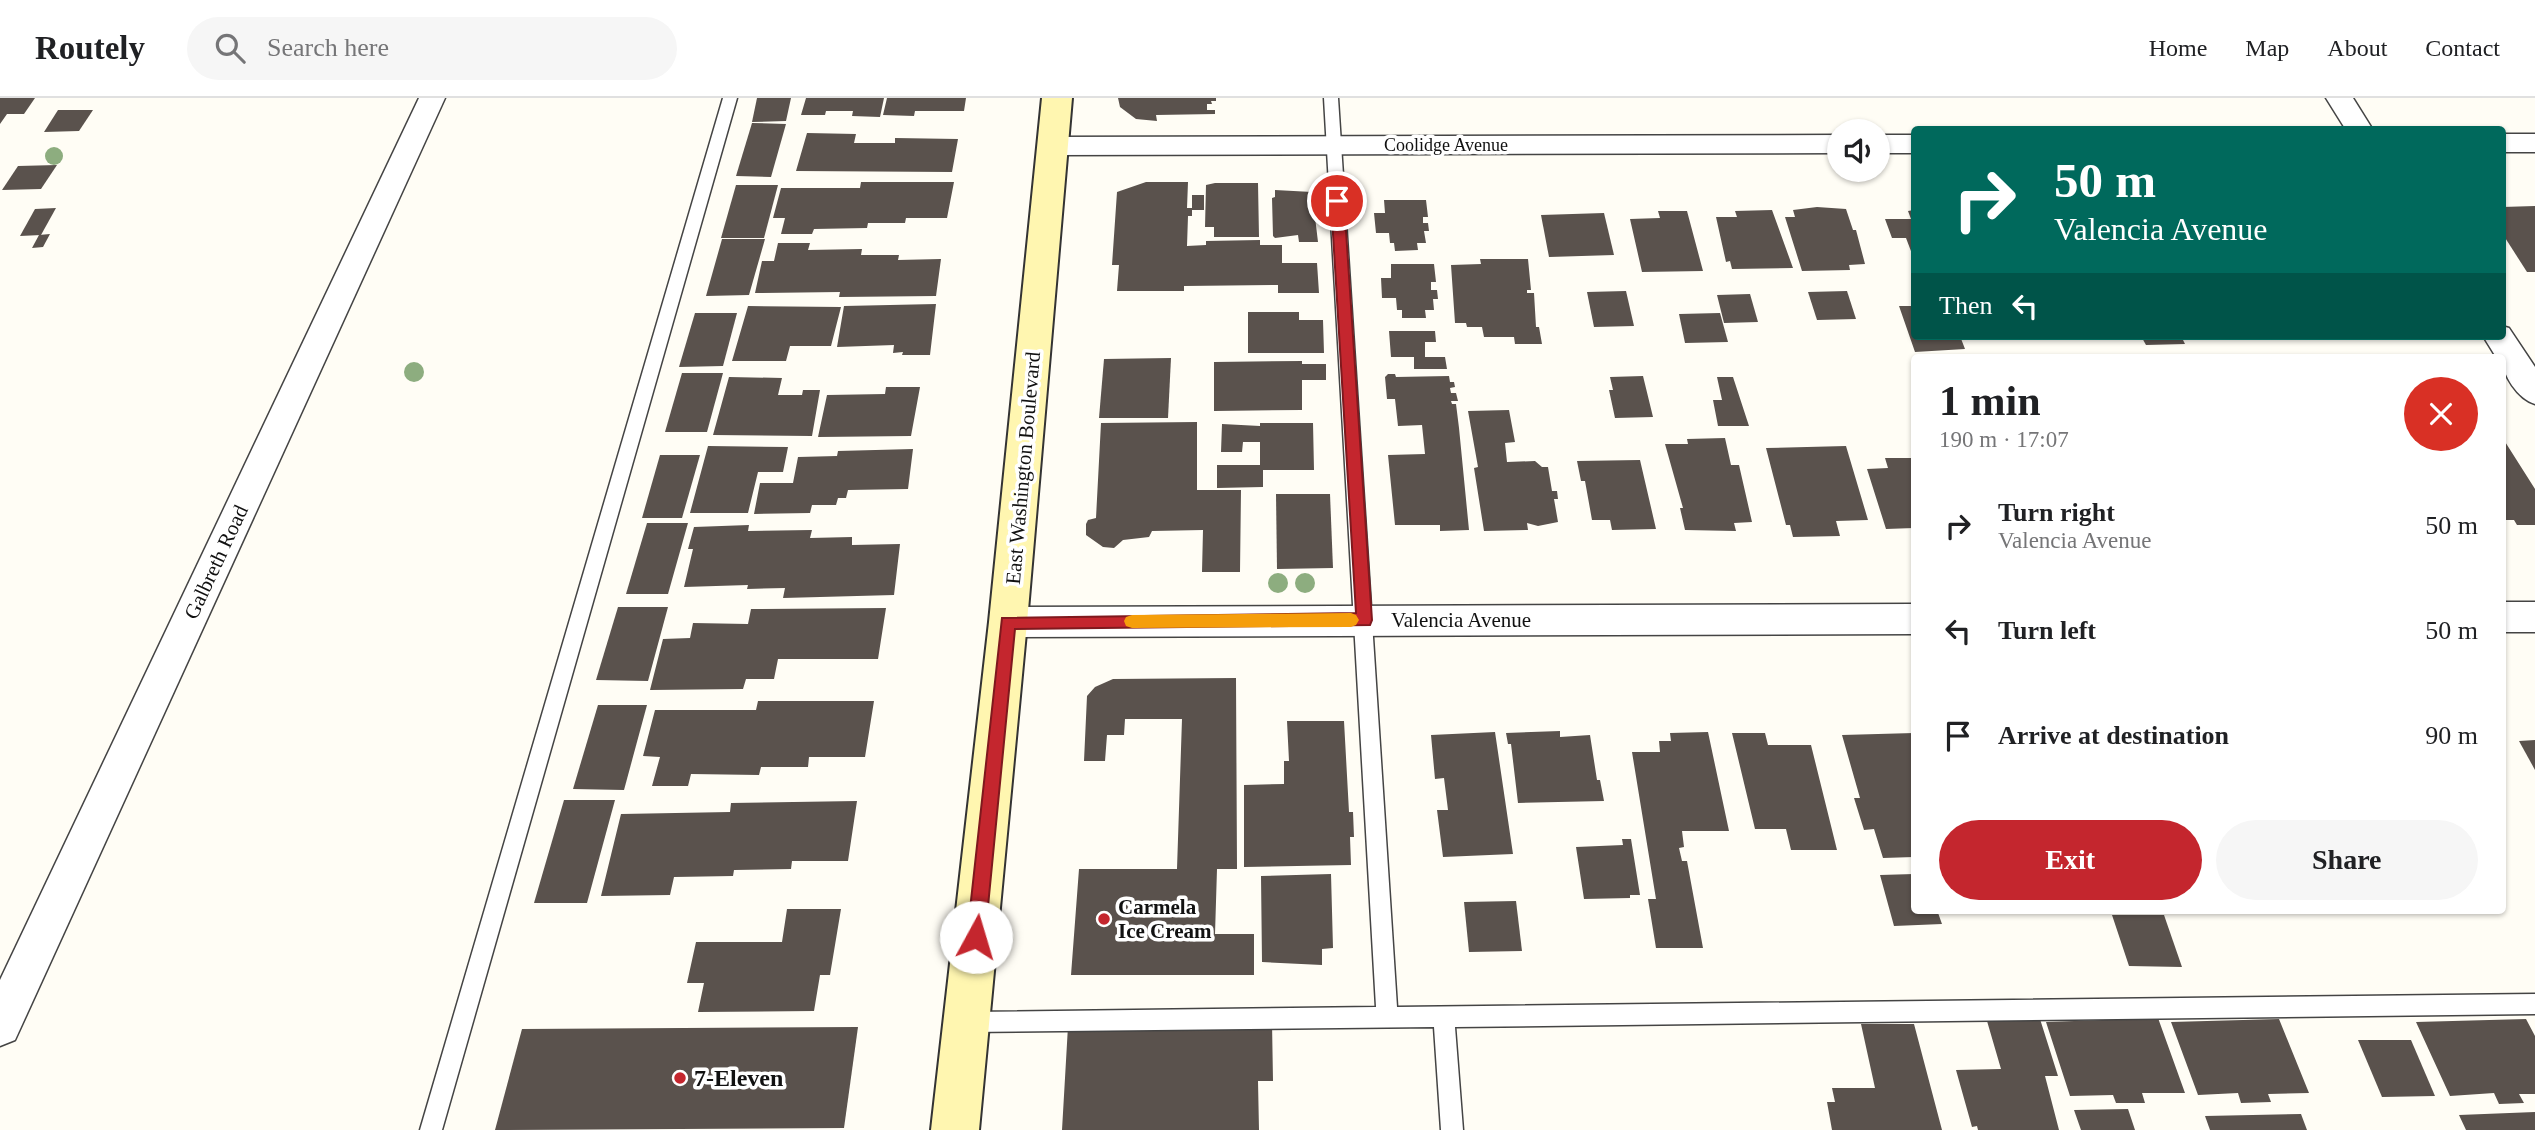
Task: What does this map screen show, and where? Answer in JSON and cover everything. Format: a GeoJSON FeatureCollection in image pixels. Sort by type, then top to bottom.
{"type":"FeatureCollection","features":[{"type":"Feature","properties":{"kind":"main road","name":"East Washington Boulevard"},"geometry":{"type":"LineString","coordinates":[[955,1130],[1008,622],[1057,98]]}},
{"type":"Feature","properties":{"kind":"street","name":"Galbreth Road"},"geometry":{"type":"LineString","coordinates":[[0,1025],[432,98]]}},
{"type":"Feature","properties":{"kind":"street"},"geometry":{"type":"LineString","coordinates":[[2339,98],[2357,126]]}},
{"type":"Feature","properties":{"kind":"street"},"geometry":{"type":"LineString","coordinates":[[2506,143],[2535,143]]}},
{"type":"Feature","properties":{"kind":"street","name":"Coolidge Avenue"},"geometry":{"type":"LineString","coordinates":[[1053,146],[1827,144]]}},
{"type":"Feature","properties":{"kind":"street"},"geometry":{"type":"LineString","coordinates":[[1890,144],[1911,144]]}},
{"type":"Feature","properties":{"kind":"street"},"geometry":{"type":"LineString","coordinates":[[2501,340],[2535,392]]}},
{"type":"Feature","properties":{"kind":"street"},"geometry":{"type":"LineString","coordinates":[[2506,617],[2535,617]]}},
{"type":"Feature","properties":{"kind":"street","name":"Valencia Avenue"},"geometry":{"type":"LineString","coordinates":[[1008,622],[1911,619]]}},
{"type":"Feature","properties":{"kind":"lane"},"geometry":{"type":"LineString","coordinates":[[431,1130],[730,98]]}},
{"type":"Feature","properties":{"kind":"lane"},"geometry":{"type":"LineString","coordinates":[[1331,98],[1387,1017]]}},
{"type":"Feature","properties":{"kind":"lane"},"geometry":{"type":"LineString","coordinates":[[967,1022],[2535,1004]]}},
{"type":"Feature","properties":{"kind":"lane"},"geometry":{"type":"LineString","coordinates":[[1444,1017],[1452,1130]]}},
{"type":"Feature","properties":{"kind":"building"},"geometry":{"type":"Polygon","coordinates":[[[0,98],[35,98],[24,114],[7,114],[0,124],[0,98]]]}},
{"type":"Feature","properties":{"kind":"building"},"geometry":{"type":"Polygon","coordinates":[[[757,98],[791,98],[786,121],[752,122],[757,98]]]}},
{"type":"Feature","properties":{"kind":"building"},"geometry":{"type":"Polygon","coordinates":[[[806,98],[884,98],[880,117],[852,116],[853,111],[801,115],[806,98]]]}},
{"type":"Feature","properties":{"kind":"building"},"geometry":{"type":"Polygon","coordinates":[[[887,98],[966,98],[964,111],[915,111],[914,116],[883,115],[887,98]]]}},
{"type":"Feature","properties":{"kind":"building"},"geometry":{"type":"Polygon","coordinates":[[[1118,98],[1216,98],[1216,101],[1211,101],[1212,104],[1207,104],[1207,110],[1215,110],[1215,114],[1156,115],[1157,121],[1136,119],[1120,107],[1118,98]]]}},
{"type":"Feature","properties":{"kind":"building"},"geometry":{"type":"Polygon","coordinates":[[[58,110],[93,110],[79,131],[44,132],[58,110]]]}},
{"type":"Feature","properties":{"kind":"building"},"geometry":{"type":"Polygon","coordinates":[[[752,123],[786,124],[771,177],[736,176],[752,123]]]}},
{"type":"Feature","properties":{"kind":"building"},"geometry":{"type":"Polygon","coordinates":[[[807,133],[856,134],[854,143],[895,143],[895,138],[958,139],[952,172],[796,171],[807,133]]]}},
{"type":"Feature","properties":{"kind":"building"},"geometry":{"type":"Polygon","coordinates":[[[57,165],[41,189],[2,190],[18,166],[57,165]]]}},
{"type":"Feature","properties":{"kind":"building"},"geometry":{"type":"Polygon","coordinates":[[[861,182],[954,182],[947,218],[906,218],[905,223],[868,223],[867,228],[814,229],[812,234],[781,234],[785,218],[773,218],[781,188],[860,188],[861,182]]]}},
{"type":"Feature","properties":{"kind":"building"},"geometry":{"type":"Polygon","coordinates":[[[1146,182],[1188,182],[1187,208],[1192,208],[1192,195],[1204,195],[1204,210],[1192,210],[1192,216],[1188,216],[1187,246],[1206,245],[1206,241],[1260,240],[1260,245],[1282,245],[1282,263],[1317,263],[1319,293],[1278,293],[1278,285],[1184,286],[1184,291],[1117,291],[1119,265],[1112,265],[1117,192],[1146,182]]]}},
{"type":"Feature","properties":{"kind":"building"},"geometry":{"type":"Polygon","coordinates":[[[1258,183],[1259,237],[1214,237],[1214,227],[1205,227],[1206,185],[1258,183]]]}},
{"type":"Feature","properties":{"kind":"building"},"geometry":{"type":"Polygon","coordinates":[[[736,185],[778,185],[764,238],[721,238],[736,185]]]}},
{"type":"Feature","properties":{"kind":"building"},"geometry":{"type":"Polygon","coordinates":[[[1275,190],[1312,192],[1318,242],[1299,242],[1298,235],[1273,236],[1272,198],[1275,197],[1275,190]]]}},
{"type":"Feature","properties":{"kind":"building"},"geometry":{"type":"Polygon","coordinates":[[[1384,200],[1426,200],[1428,217],[1423,217],[1423,223],[1428,223],[1429,231],[1424,231],[1426,243],[1417,243],[1418,250],[1395,251],[1394,243],[1390,243],[1389,233],[1376,233],[1374,213],[1385,213],[1384,200]]]}},
{"type":"Feature","properties":{"kind":"building"},"geometry":{"type":"Polygon","coordinates":[[[2535,206],[2535,272],[2527,272],[2506,239],[2506,207],[2535,206]]]}},
{"type":"Feature","properties":{"kind":"building"},"geometry":{"type":"Polygon","coordinates":[[[1817,207],[1846,209],[1853,230],[1856,230],[1865,264],[1849,265],[1850,270],[1802,271],[1785,217],[1795,217],[1793,210],[1817,207]]]}},
{"type":"Feature","properties":{"kind":"building"},"geometry":{"type":"Polygon","coordinates":[[[56,208],[41,235],[20,236],[35,209],[56,208]]]}},
{"type":"Feature","properties":{"kind":"building"},"geometry":{"type":"Polygon","coordinates":[[[1772,210],[1793,268],[1732,269],[1730,261],[1726,262],[1716,217],[1737,217],[1735,211],[1772,210]]]}},
{"type":"Feature","properties":{"kind":"building"},"geometry":{"type":"Polygon","coordinates":[[[1658,211],[1687,211],[1703,271],[1642,272],[1630,219],[1660,218],[1658,211]]]}},
{"type":"Feature","properties":{"kind":"building"},"geometry":{"type":"Polygon","coordinates":[[[1604,213],[1614,255],[1549,257],[1541,215],[1604,213]]]}},
{"type":"Feature","properties":{"kind":"building"},"geometry":{"type":"Polygon","coordinates":[[[1885,219],[1911,219],[1911,251],[1906,238],[1892,238],[1885,219]]]}},
{"type":"Feature","properties":{"kind":"building"},"geometry":{"type":"Polygon","coordinates":[[[50,234],[43,247],[32,248],[39,235],[50,234]]]}},
{"type":"Feature","properties":{"kind":"building"},"geometry":{"type":"Polygon","coordinates":[[[722,239],[765,239],[749,295],[706,296],[722,239]]]}},
{"type":"Feature","properties":{"kind":"building"},"geometry":{"type":"Polygon","coordinates":[[[778,243],[810,243],[808,250],[862,249],[861,255],[899,255],[898,260],[941,259],[936,296],[839,297],[840,292],[755,293],[762,261],[774,261],[778,243]]]}},
{"type":"Feature","properties":{"kind":"building"},"geometry":{"type":"Polygon","coordinates":[[[1480,259],[1528,259],[1531,290],[1527,290],[1527,293],[1534,293],[1536,327],[1539,327],[1542,344],[1515,344],[1514,337],[1484,337],[1482,327],[1467,327],[1466,323],[1455,323],[1451,265],[1481,264],[1480,259]]]}},
{"type":"Feature","properties":{"kind":"building"},"geometry":{"type":"Polygon","coordinates":[[[1391,264],[1434,264],[1436,282],[1431,282],[1431,290],[1437,290],[1438,299],[1433,299],[1434,310],[1425,310],[1426,318],[1402,318],[1402,310],[1397,310],[1396,298],[1382,298],[1381,278],[1391,278],[1391,264]]]}},
{"type":"Feature","properties":{"kind":"building"},"geometry":{"type":"Polygon","coordinates":[[[1626,291],[1634,326],[1594,327],[1587,292],[1626,291]]]}},
{"type":"Feature","properties":{"kind":"building"},"geometry":{"type":"Polygon","coordinates":[[[1847,291],[1856,319],[1817,320],[1808,292],[1847,291]]]}},
{"type":"Feature","properties":{"kind":"building"},"geometry":{"type":"Polygon","coordinates":[[[1750,294],[1758,322],[1724,323],[1717,295],[1750,294]]]}},
{"type":"Feature","properties":{"kind":"building"},"geometry":{"type":"Polygon","coordinates":[[[936,304],[930,355],[893,353],[894,345],[837,347],[844,306],[936,304]]]}},
{"type":"Feature","properties":{"kind":"building"},"geometry":{"type":"Polygon","coordinates":[[[748,306],[841,307],[831,346],[790,346],[786,361],[732,361],[748,306]]]}},
{"type":"Feature","properties":{"kind":"building"},"geometry":{"type":"Polygon","coordinates":[[[1899,306],[1911,306],[1911,340],[1962,340],[1965,349],[1915,352],[1899,306]]]}},
{"type":"Feature","properties":{"kind":"building"},"geometry":{"type":"Polygon","coordinates":[[[1248,312],[1299,312],[1299,320],[1323,320],[1324,353],[1248,353],[1248,312]]]}},
{"type":"Feature","properties":{"kind":"building"},"geometry":{"type":"Polygon","coordinates":[[[695,313],[737,313],[723,366],[679,367],[695,313]]]}},
{"type":"Feature","properties":{"kind":"building"},"geometry":{"type":"Polygon","coordinates":[[[1720,313],[1728,342],[1685,343],[1679,314],[1720,313]]]}},
{"type":"Feature","properties":{"kind":"building"},"geometry":{"type":"Polygon","coordinates":[[[1389,331],[1435,331],[1436,342],[1425,342],[1425,357],[1445,357],[1447,369],[1414,369],[1414,357],[1391,357],[1389,331]]]}},
{"type":"Feature","properties":{"kind":"building"},"geometry":{"type":"Polygon","coordinates":[[[2143,340],[2183,340],[2185,344],[2146,345],[2143,340]]]}},
{"type":"Feature","properties":{"kind":"building"},"geometry":{"type":"Polygon","coordinates":[[[1171,358],[1168,418],[1099,418],[1104,359],[1171,358]]]}},
{"type":"Feature","properties":{"kind":"building"},"geometry":{"type":"Polygon","coordinates":[[[1302,361],[1302,364],[1326,364],[1326,380],[1302,380],[1302,410],[1214,411],[1214,362],[1302,361]]]}},
{"type":"Feature","properties":{"kind":"building"},"geometry":{"type":"Polygon","coordinates":[[[682,373],[723,373],[707,432],[665,432],[682,373]]]}},
{"type":"Feature","properties":{"kind":"building"},"geometry":{"type":"Polygon","coordinates":[[[1395,374],[1396,377],[1449,376],[1450,382],[1454,382],[1455,387],[1450,388],[1451,393],[1456,393],[1458,401],[1451,401],[1456,404],[1469,530],[1440,531],[1440,525],[1395,525],[1388,455],[1425,454],[1422,425],[1398,426],[1395,399],[1387,399],[1385,377],[1395,374]]]}},
{"type":"Feature","properties":{"kind":"building"},"geometry":{"type":"Polygon","coordinates":[[[1643,376],[1653,417],[1615,418],[1609,390],[1613,390],[1610,377],[1643,376]]]}},
{"type":"Feature","properties":{"kind":"building"},"geometry":{"type":"Polygon","coordinates":[[[729,377],[782,378],[778,395],[802,395],[803,390],[820,390],[812,436],[713,435],[729,377]]]}},
{"type":"Feature","properties":{"kind":"building"},"geometry":{"type":"Polygon","coordinates":[[[1717,377],[1733,377],[1749,426],[1718,426],[1713,400],[1722,400],[1717,377]]]}},
{"type":"Feature","properties":{"kind":"building"},"geometry":{"type":"Polygon","coordinates":[[[886,387],[920,387],[911,436],[818,437],[827,395],[885,394],[886,387]]]}},
{"type":"Feature","properties":{"kind":"building"},"geometry":{"type":"Polygon","coordinates":[[[1509,410],[1515,442],[1505,443],[1507,462],[1535,461],[1542,467],[1548,467],[1552,491],[1557,491],[1558,499],[1554,499],[1558,522],[1538,526],[1527,523],[1528,530],[1484,531],[1474,468],[1478,467],[1468,411],[1509,410]]]}},
{"type":"Feature","properties":{"kind":"building"},"geometry":{"type":"Polygon","coordinates":[[[1197,422],[1197,490],[1241,490],[1240,572],[1202,572],[1203,530],[1152,531],[1149,537],[1123,540],[1114,548],[1103,547],[1086,535],[1088,520],[1096,518],[1101,423],[1197,422]]]}},
{"type":"Feature","properties":{"kind":"building"},"geometry":{"type":"Polygon","coordinates":[[[1260,423],[1313,423],[1314,470],[1263,470],[1263,487],[1217,488],[1217,465],[1260,465],[1260,442],[1243,442],[1242,452],[1221,452],[1222,424],[1260,426],[1260,423]]]}},
{"type":"Feature","properties":{"kind":"building"},"geometry":{"type":"Polygon","coordinates":[[[1725,438],[1731,465],[1739,465],[1752,522],[1734,523],[1736,531],[1685,530],[1680,508],[1683,508],[1665,444],[1688,444],[1687,439],[1725,438]]]}},
{"type":"Feature","properties":{"kind":"building"},"geometry":{"type":"Polygon","coordinates":[[[2506,443],[2535,489],[2535,525],[2517,525],[2514,520],[2506,520],[2506,443]]]}},
{"type":"Feature","properties":{"kind":"building"},"geometry":{"type":"Polygon","coordinates":[[[708,446],[788,447],[783,472],[758,472],[748,513],[690,513],[708,446]]]}},
{"type":"Feature","properties":{"kind":"building"},"geometry":{"type":"Polygon","coordinates":[[[1846,446],[1868,520],[1836,521],[1840,536],[1793,537],[1790,525],[1786,525],[1766,448],[1846,446]]]}},
{"type":"Feature","properties":{"kind":"building"},"geometry":{"type":"Polygon","coordinates":[[[913,449],[908,489],[848,490],[846,498],[838,498],[836,505],[812,505],[810,513],[754,514],[760,483],[793,483],[798,457],[837,456],[838,451],[913,449]]]}},
{"type":"Feature","properties":{"kind":"building"},"geometry":{"type":"Polygon","coordinates":[[[660,455],[700,455],[682,518],[642,518],[660,455]]]}},
{"type":"Feature","properties":{"kind":"building"},"geometry":{"type":"Polygon","coordinates":[[[1885,458],[1911,458],[1911,528],[1886,529],[1867,469],[1888,468],[1885,458]]]}},
{"type":"Feature","properties":{"kind":"building"},"geometry":{"type":"Polygon","coordinates":[[[1640,460],[1656,529],[1612,530],[1610,520],[1592,520],[1585,481],[1581,481],[1577,461],[1640,460]]]}},
{"type":"Feature","properties":{"kind":"building"},"geometry":{"type":"Polygon","coordinates":[[[1276,494],[1330,494],[1333,568],[1277,569],[1276,494]]]}},
{"type":"Feature","properties":{"kind":"building"},"geometry":{"type":"Polygon","coordinates":[[[647,523],[688,523],[668,594],[626,594],[647,523]]]}},
{"type":"Feature","properties":{"kind":"building"},"geometry":{"type":"Polygon","coordinates":[[[749,525],[748,531],[812,530],[810,538],[852,537],[852,545],[900,544],[894,595],[783,598],[785,588],[747,589],[748,585],[684,587],[693,549],[688,549],[694,527],[749,525]]]}},
{"type":"Feature","properties":{"kind":"building"},"geometry":{"type":"Polygon","coordinates":[[[618,607],[668,607],[648,681],[596,680],[618,607]]]}},
{"type":"Feature","properties":{"kind":"building"},"geometry":{"type":"Polygon","coordinates":[[[886,608],[878,659],[778,659],[774,679],[746,679],[743,689],[650,690],[663,639],[690,638],[693,623],[748,624],[751,609],[886,608]]]}},
{"type":"Feature","properties":{"kind":"building"},"geometry":{"type":"Polygon","coordinates":[[[1236,678],[1237,869],[1217,869],[1215,934],[1254,934],[1254,975],[1071,975],[1079,869],[1177,869],[1182,719],[1125,719],[1124,735],[1107,735],[1105,761],[1084,761],[1087,696],[1095,687],[1113,679],[1236,678]]]}},
{"type":"Feature","properties":{"kind":"building"},"geometry":{"type":"Polygon","coordinates":[[[758,701],[874,701],[865,757],[809,757],[808,767],[761,767],[759,775],[691,774],[688,786],[652,786],[660,757],[643,756],[655,710],[756,710],[758,701]]]}},
{"type":"Feature","properties":{"kind":"building"},"geometry":{"type":"Polygon","coordinates":[[[598,705],[647,705],[624,790],[573,789],[598,705]]]}},
{"type":"Feature","properties":{"kind":"building"},"geometry":{"type":"Polygon","coordinates":[[[1287,721],[1344,721],[1349,812],[1353,812],[1351,865],[1244,867],[1244,785],[1284,784],[1284,761],[1289,761],[1287,721]]]}},
{"type":"Feature","properties":{"kind":"building"},"geometry":{"type":"Polygon","coordinates":[[[1560,731],[1560,737],[1590,735],[1597,780],[1600,780],[1604,801],[1518,803],[1511,744],[1508,744],[1506,733],[1560,731]]]}},
{"type":"Feature","properties":{"kind":"building"},"geometry":{"type":"Polygon","coordinates":[[[1495,732],[1513,854],[1443,857],[1437,810],[1448,810],[1444,778],[1435,779],[1431,735],[1495,732]]]}},
{"type":"Feature","properties":{"kind":"building"},"geometry":{"type":"Polygon","coordinates":[[[1708,732],[1729,831],[1682,831],[1684,847],[1679,848],[1682,861],[1687,861],[1703,948],[1656,948],[1648,899],[1656,899],[1632,752],[1660,752],[1659,741],[1671,741],[1670,733],[1708,732]]]}},
{"type":"Feature","properties":{"kind":"building"},"geometry":{"type":"Polygon","coordinates":[[[1732,733],[1765,733],[1768,745],[1811,745],[1837,850],[1791,850],[1786,829],[1755,829],[1732,733]]]}},
{"type":"Feature","properties":{"kind":"building"},"geometry":{"type":"Polygon","coordinates":[[[1911,733],[1911,857],[1883,858],[1874,829],[1864,830],[1854,798],[1860,798],[1842,735],[1911,733]]]}},
{"type":"Feature","properties":{"kind":"building"},"geometry":{"type":"Polygon","coordinates":[[[2535,740],[2535,770],[2519,741],[2535,740]]]}},
{"type":"Feature","properties":{"kind":"building"},"geometry":{"type":"Polygon","coordinates":[[[564,800],[615,800],[587,903],[534,903],[564,800]]]}},
{"type":"Feature","properties":{"kind":"building"},"geometry":{"type":"Polygon","coordinates":[[[857,801],[848,861],[792,861],[791,869],[734,870],[733,876],[674,877],[670,895],[601,896],[621,814],[730,812],[731,803],[857,801]]]}},
{"type":"Feature","properties":{"kind":"building"},"geometry":{"type":"Polygon","coordinates":[[[1622,839],[1631,839],[1640,895],[1630,895],[1630,898],[1584,899],[1576,847],[1623,845],[1622,839]]]}},
{"type":"Feature","properties":{"kind":"building"},"geometry":{"type":"Polygon","coordinates":[[[1331,874],[1333,948],[1322,949],[1322,965],[1262,962],[1261,876],[1331,874]]]}},
{"type":"Feature","properties":{"kind":"building"},"geometry":{"type":"Polygon","coordinates":[[[1911,874],[1911,914],[1938,914],[1942,924],[1894,926],[1880,875],[1911,874]]]}},
{"type":"Feature","properties":{"kind":"building"},"geometry":{"type":"Polygon","coordinates":[[[1516,901],[1522,951],[1469,952],[1464,902],[1516,901]]]}},
{"type":"Feature","properties":{"kind":"building"},"geometry":{"type":"Polygon","coordinates":[[[787,909],[841,909],[830,975],[820,975],[814,1011],[698,1012],[704,983],[687,983],[696,942],[782,942],[787,909]]]}},
{"type":"Feature","properties":{"kind":"building"},"geometry":{"type":"Polygon","coordinates":[[[2112,915],[2164,915],[2182,967],[2129,966],[2112,915]]]}},
{"type":"Feature","properties":{"kind":"building"},"geometry":{"type":"Polygon","coordinates":[[[2158,1018],[2185,1093],[2142,1093],[2145,1103],[2116,1103],[2113,1095],[2070,1096],[2046,1022],[2158,1018]]]}},
{"type":"Feature","properties":{"kind":"building"},"geometry":{"type":"Polygon","coordinates":[[[2040,1019],[2058,1076],[2045,1076],[2059,1130],[1978,1130],[1977,1126],[1972,1127],[1956,1070],[2001,1069],[1987,1021],[2040,1019]]]}},
{"type":"Feature","properties":{"kind":"building"},"geometry":{"type":"Polygon","coordinates":[[[2279,1019],[2309,1093],[2268,1094],[2271,1102],[2241,1103],[2238,1093],[2198,1095],[2171,1022],[2279,1019]]]}},
{"type":"Feature","properties":{"kind":"building"},"geometry":{"type":"Polygon","coordinates":[[[2526,1019],[2535,1036],[2535,1094],[2519,1094],[2524,1103],[2499,1104],[2494,1093],[2450,1096],[2416,1022],[2526,1019]]]}},
{"type":"Feature","properties":{"kind":"building"},"geometry":{"type":"Polygon","coordinates":[[[1272,1022],[1273,1081],[1258,1081],[1259,1130],[1062,1130],[1068,1026],[1272,1022]]]}},
{"type":"Feature","properties":{"kind":"building"},"geometry":{"type":"Polygon","coordinates":[[[1861,1024],[1914,1024],[1942,1130],[1832,1130],[1827,1102],[1835,1102],[1832,1088],[1875,1088],[1861,1024]]]}},
{"type":"Feature","properties":{"kind":"building","name":"7-Eleven"},"geometry":{"type":"Polygon","coordinates":[[[858,1027],[844,1128],[495,1130],[522,1029],[858,1027]]]}},
{"type":"Feature","properties":{"kind":"building"},"geometry":{"type":"Polygon","coordinates":[[[2358,1040],[2411,1040],[2435,1096],[2382,1097],[2358,1040]]]}},
{"type":"Feature","properties":{"kind":"building"},"geometry":{"type":"Polygon","coordinates":[[[2128,1109],[2135,1130],[2081,1130],[2074,1110],[2128,1109]]]}},
{"type":"Feature","properties":{"kind":"building"},"geometry":{"type":"Polygon","coordinates":[[[2535,1112],[2535,1130],[2466,1130],[2459,1115],[2535,1112]]]}},
{"type":"Feature","properties":{"kind":"building"},"geometry":{"type":"Polygon","coordinates":[[[2301,1114],[2307,1130],[2210,1130],[2205,1116],[2301,1114]]]}},
{"type":"Feature","properties":{"kind":"slow traffic"},"geometry":{"type":"LineString","coordinates":[[1132,621],[1351,620]]}},
{"type":"Feature","properties":{"kind":"place","name":"Carmela Ice Cream"},"geometry":{"type":"Point","coordinates":[1104,919]}},
{"type":"Feature","properties":{"kind":"place","name":"7-Eleven"},"geometry":{"type":"Point","coordinates":[680,1078]}},
{"type":"Feature","properties":{"kind":"route"},"geometry":{"type":"LineString","coordinates":[[976,937],[1008,622],[1364,620],[1337,201]]}}]}
